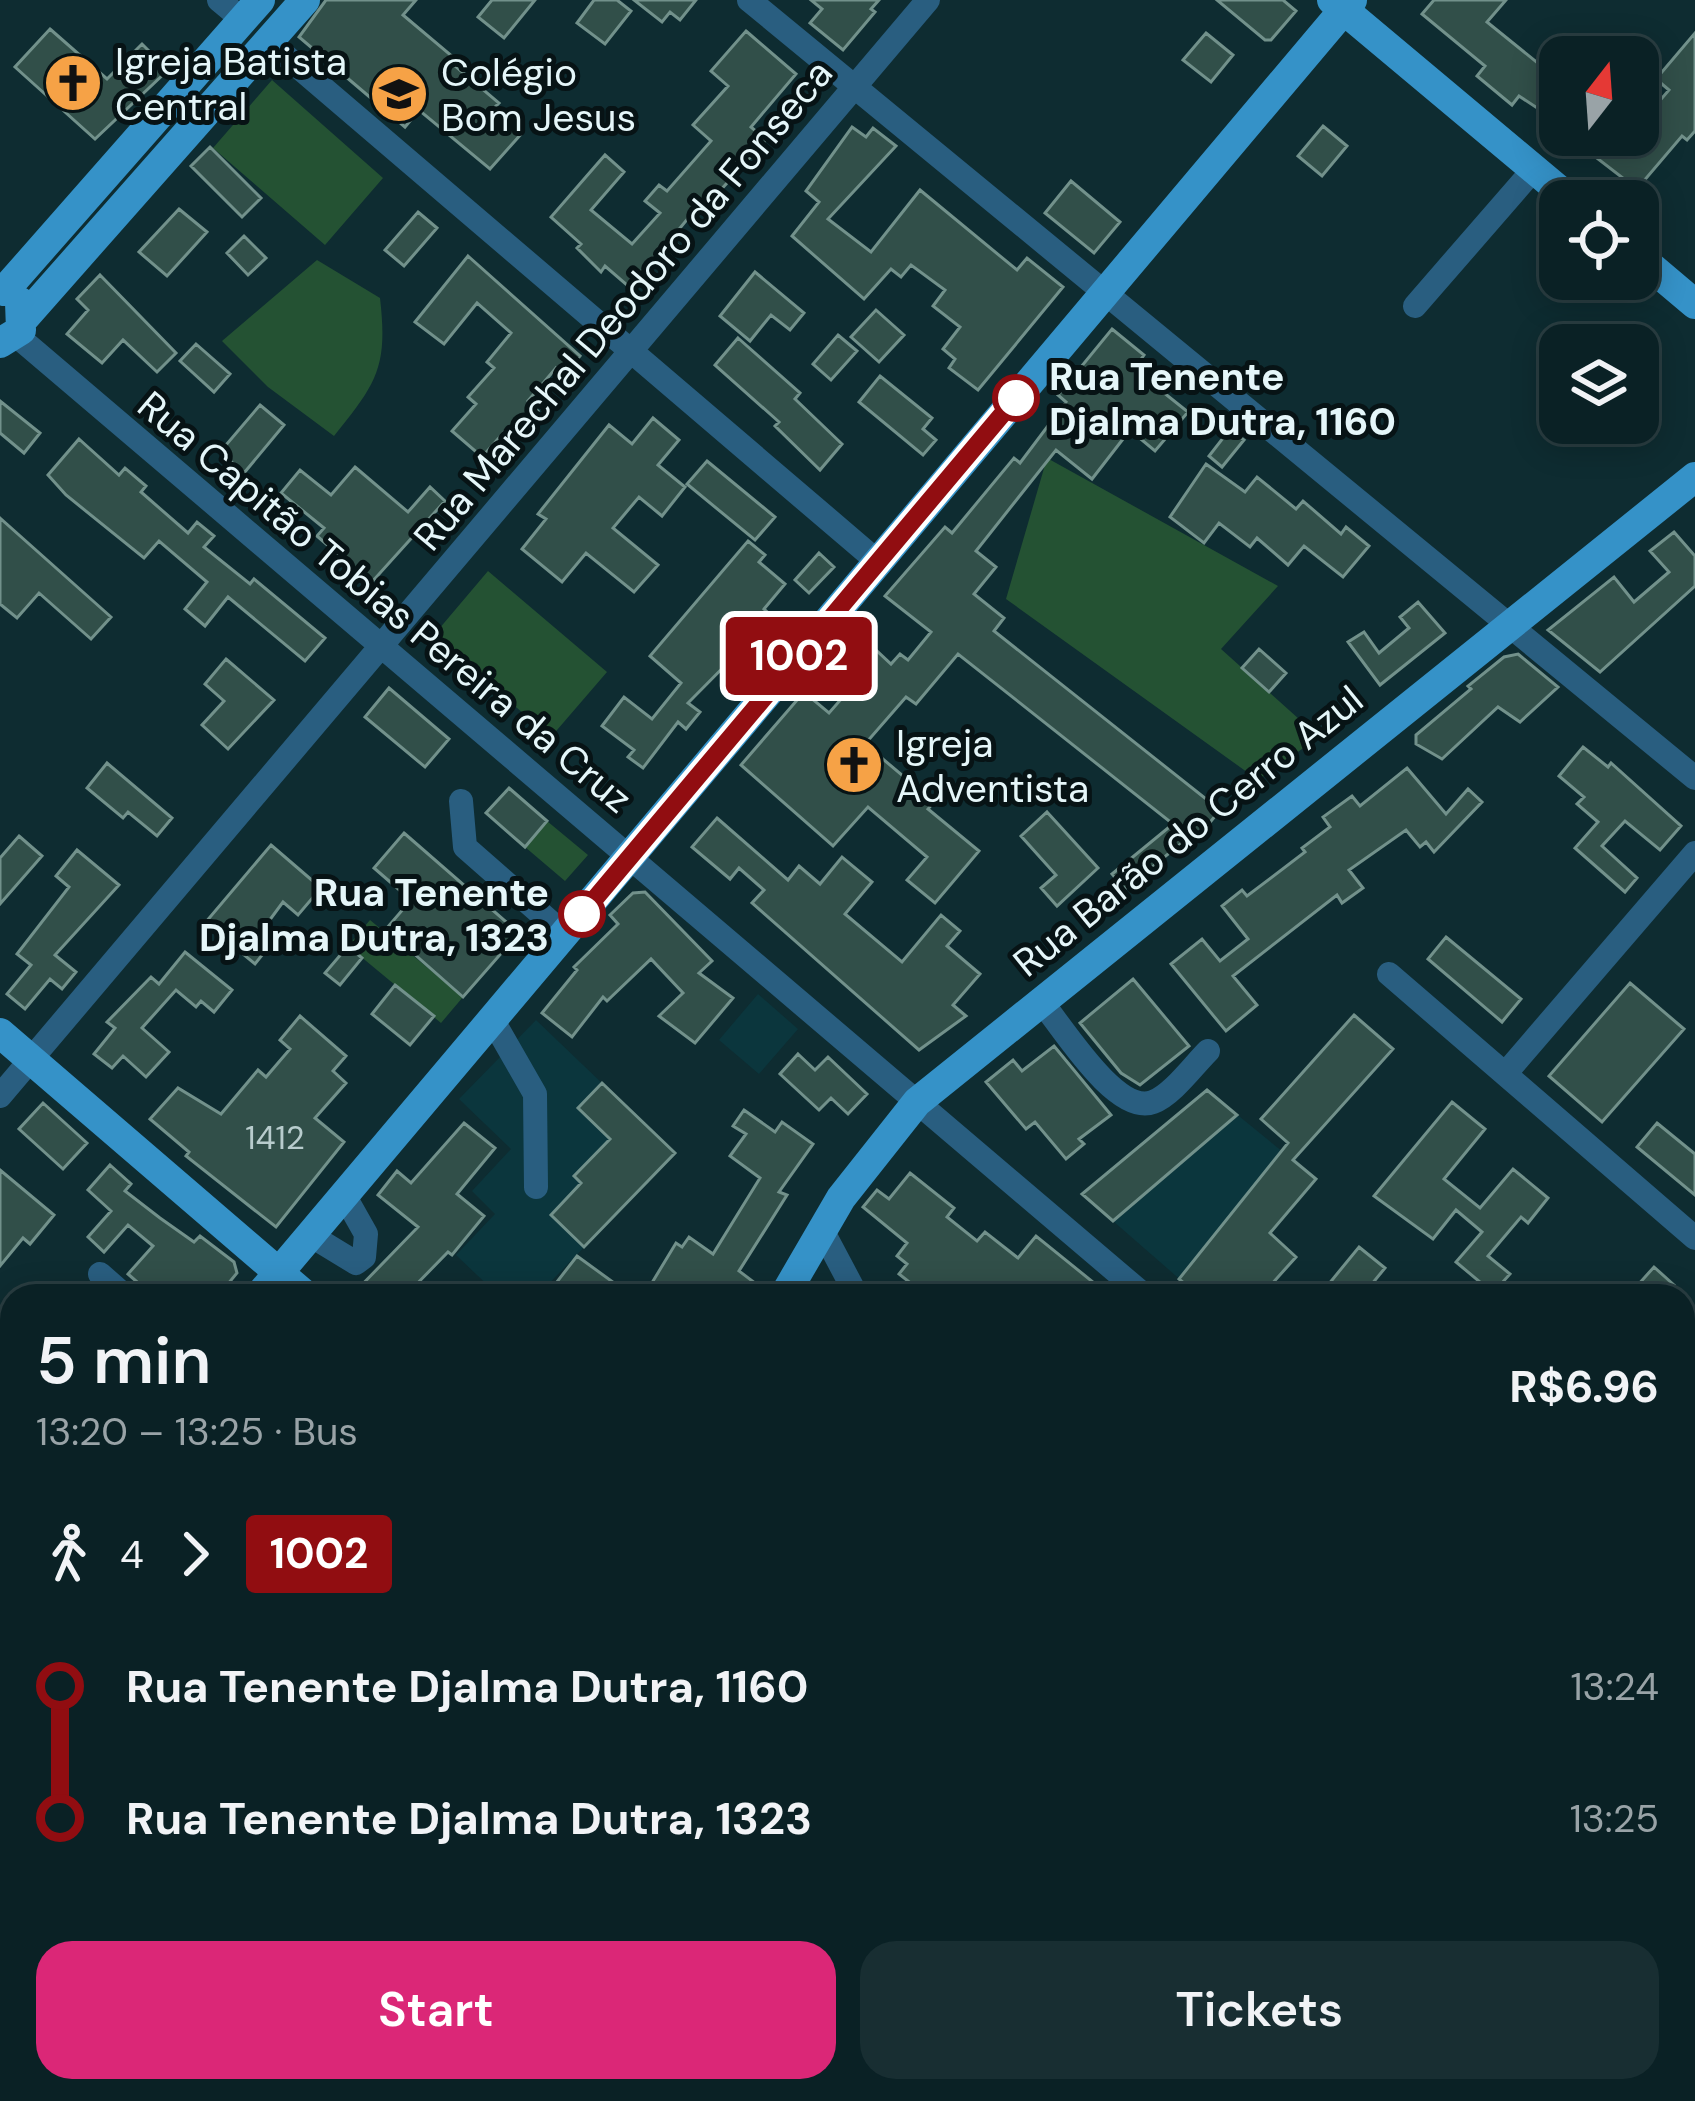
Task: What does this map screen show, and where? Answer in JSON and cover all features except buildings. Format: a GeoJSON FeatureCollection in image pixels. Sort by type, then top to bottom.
{"type":"FeatureCollection","features":[{"type":"Feature","properties":{"kind":"main road"},"geometry":{"type":"LineString","coordinates":[[9,337],[304,0]]}},
{"type":"Feature","properties":{"kind":"main road"},"geometry":{"type":"LineString","coordinates":[[269,1284],[1106,293],[1343,3],[1547,180]]}},
{"type":"Feature","properties":{"kind":"main road"},"geometry":{"type":"LineString","coordinates":[[9,337],[19,301],[2,291],[241,7]]}},
{"type":"Feature","properties":{"kind":"main road"},"geometry":{"type":"LineString","coordinates":[[1659,274],[1695,304]]}},
{"type":"Feature","properties":{"kind":"main road","name":"Rua Barão do Cerro Azul"},"geometry":{"type":"LineString","coordinates":[[791,1284],[821,1228],[917,1102],[1695,477]]}},
{"type":"Feature","properties":{"kind":"main road"},"geometry":{"type":"LineString","coordinates":[[0,1033],[294,1284]]}},
{"type":"Feature","properties":{"kind":"street"},"geometry":{"type":"LineString","coordinates":[[749,0],[1695,778]]}},
{"type":"Feature","properties":{"kind":"street","name":"Rua Marechal Deodoro da Fonseca"},"geometry":{"type":"LineString","coordinates":[[0,1096],[928,0]]}},
{"type":"Feature","properties":{"kind":"street"},"geometry":{"type":"LineString","coordinates":[[268,41],[878,562]]}},
{"type":"Feature","properties":{"kind":"street"},"geometry":{"type":"LineString","coordinates":[[1415,306],[1534,169]]}},
{"type":"Feature","properties":{"kind":"street","name":"Rua Capitão Tobias Pereira da Cruz"},"geometry":{"type":"LineString","coordinates":[[9,337],[382,646],[1131,1284]]}},
{"type":"Feature","properties":{"kind":"street"},"geometry":{"type":"LineString","coordinates":[[461,801],[465,847],[564,934]]}},
{"type":"Feature","properties":{"kind":"street"},"geometry":{"type":"LineString","coordinates":[[1505,1074],[1695,853]]}},
{"type":"Feature","properties":{"kind":"street"},"geometry":{"type":"LineString","coordinates":[[1389,974],[1695,1238]]}},
{"type":"Feature","properties":{"kind":"street"},"geometry":{"type":"LineString","coordinates":[[1040,1000],[1114,1094],[1137,1105],[1156,1102],[1208,1051]]}},
{"type":"Feature","properties":{"kind":"street"},"geometry":{"type":"LineString","coordinates":[[493,1019],[536,1094],[536,1187]]}},
{"type":"Feature","properties":{"kind":"street"},"geometry":{"type":"LineString","coordinates":[[310,1235],[344,1260],[356,1263],[364,1257],[367,1234],[344,1195]]}},
{"type":"Feature","properties":{"kind":"street"},"geometry":{"type":"LineString","coordinates":[[821,1228],[851,1284]]}},
{"type":"Feature","properties":{"kind":"street"},"geometry":{"type":"LineString","coordinates":[[100,1274],[111,1284]]}},
{"type":"Feature","properties":{"kind":"shaded area"},"geometry":{"type":"Polygon","coordinates":[[[758,994],[798,1029],[759,1074],[719,1040],[758,994]]]}},
{"type":"Feature","properties":{"kind":"shaded area"},"geometry":{"type":"Polygon","coordinates":[[[536,1020],[675,1153],[549,1284],[486,1284],[456,1255],[495,1214],[472,1191],[511,1149],[459,1099],[536,1020]]]}},
{"type":"Feature","properties":{"kind":"shaded area"},"geometry":{"type":"Polygon","coordinates":[[[1207,1090],[1316,1179],[1225,1284],[1185,1284],[1082,1194],[1207,1090]]]}},
{"type":"Feature","properties":{"kind":"green space"},"geometry":{"type":"Polygon","coordinates":[[[272,80],[383,178],[325,245],[213,148],[272,80]]]}},
{"type":"Feature","properties":{"kind":"green space"},"geometry":{"type":"Polygon","coordinates":[[[317,260],[380,298],[382,341],[376,373],[334,436],[268,387],[222,341],[317,260]]]}},
{"type":"Feature","properties":{"kind":"green space"},"geometry":{"type":"Polygon","coordinates":[[[1047,458],[1278,586],[1221,649],[1319,737],[1258,780],[1006,599],[1047,458]]]}},
{"type":"Feature","properties":{"kind":"green space"},"geometry":{"type":"Polygon","coordinates":[[[488,571],[607,672],[551,737],[433,636],[488,571]]]}},
{"type":"Feature","properties":{"kind":"green space"},"geometry":{"type":"Polygon","coordinates":[[[547,821],[588,855],[565,881],[525,847],[547,821]]]}},
{"type":"Feature","properties":{"kind":"green space"},"geometry":{"type":"Polygon","coordinates":[[[370,920],[463,997],[441,1023],[348,946],[370,920]]]}},
{"type":"Feature","properties":{"kind":"bus line","name":"1002"},"geometry":{"type":"LineString","coordinates":[[582,914],[1016,398]]}},
{"type":"Feature","properties":{"kind":"place","name":"Igreja Batista Central"},"geometry":{"type":"Point","coordinates":[73,83]}},
{"type":"Feature","properties":{"kind":"place","name":"Colégio Bom Jesus"},"geometry":{"type":"Point","coordinates":[399,94]}},
{"type":"Feature","properties":{"kind":"place","name":"Rua Tenente Djalma Dutra, 1160"},"geometry":{"type":"Point","coordinates":[1016,398]}},
{"type":"Feature","properties":{"kind":"place","name":"Igreja Adventista"},"geometry":{"type":"Point","coordinates":[854,765]}},
{"type":"Feature","properties":{"kind":"place","name":"Rua Tenente Djalma Dutra, 1323"},"geometry":{"type":"Point","coordinates":[582,914]}}]}
